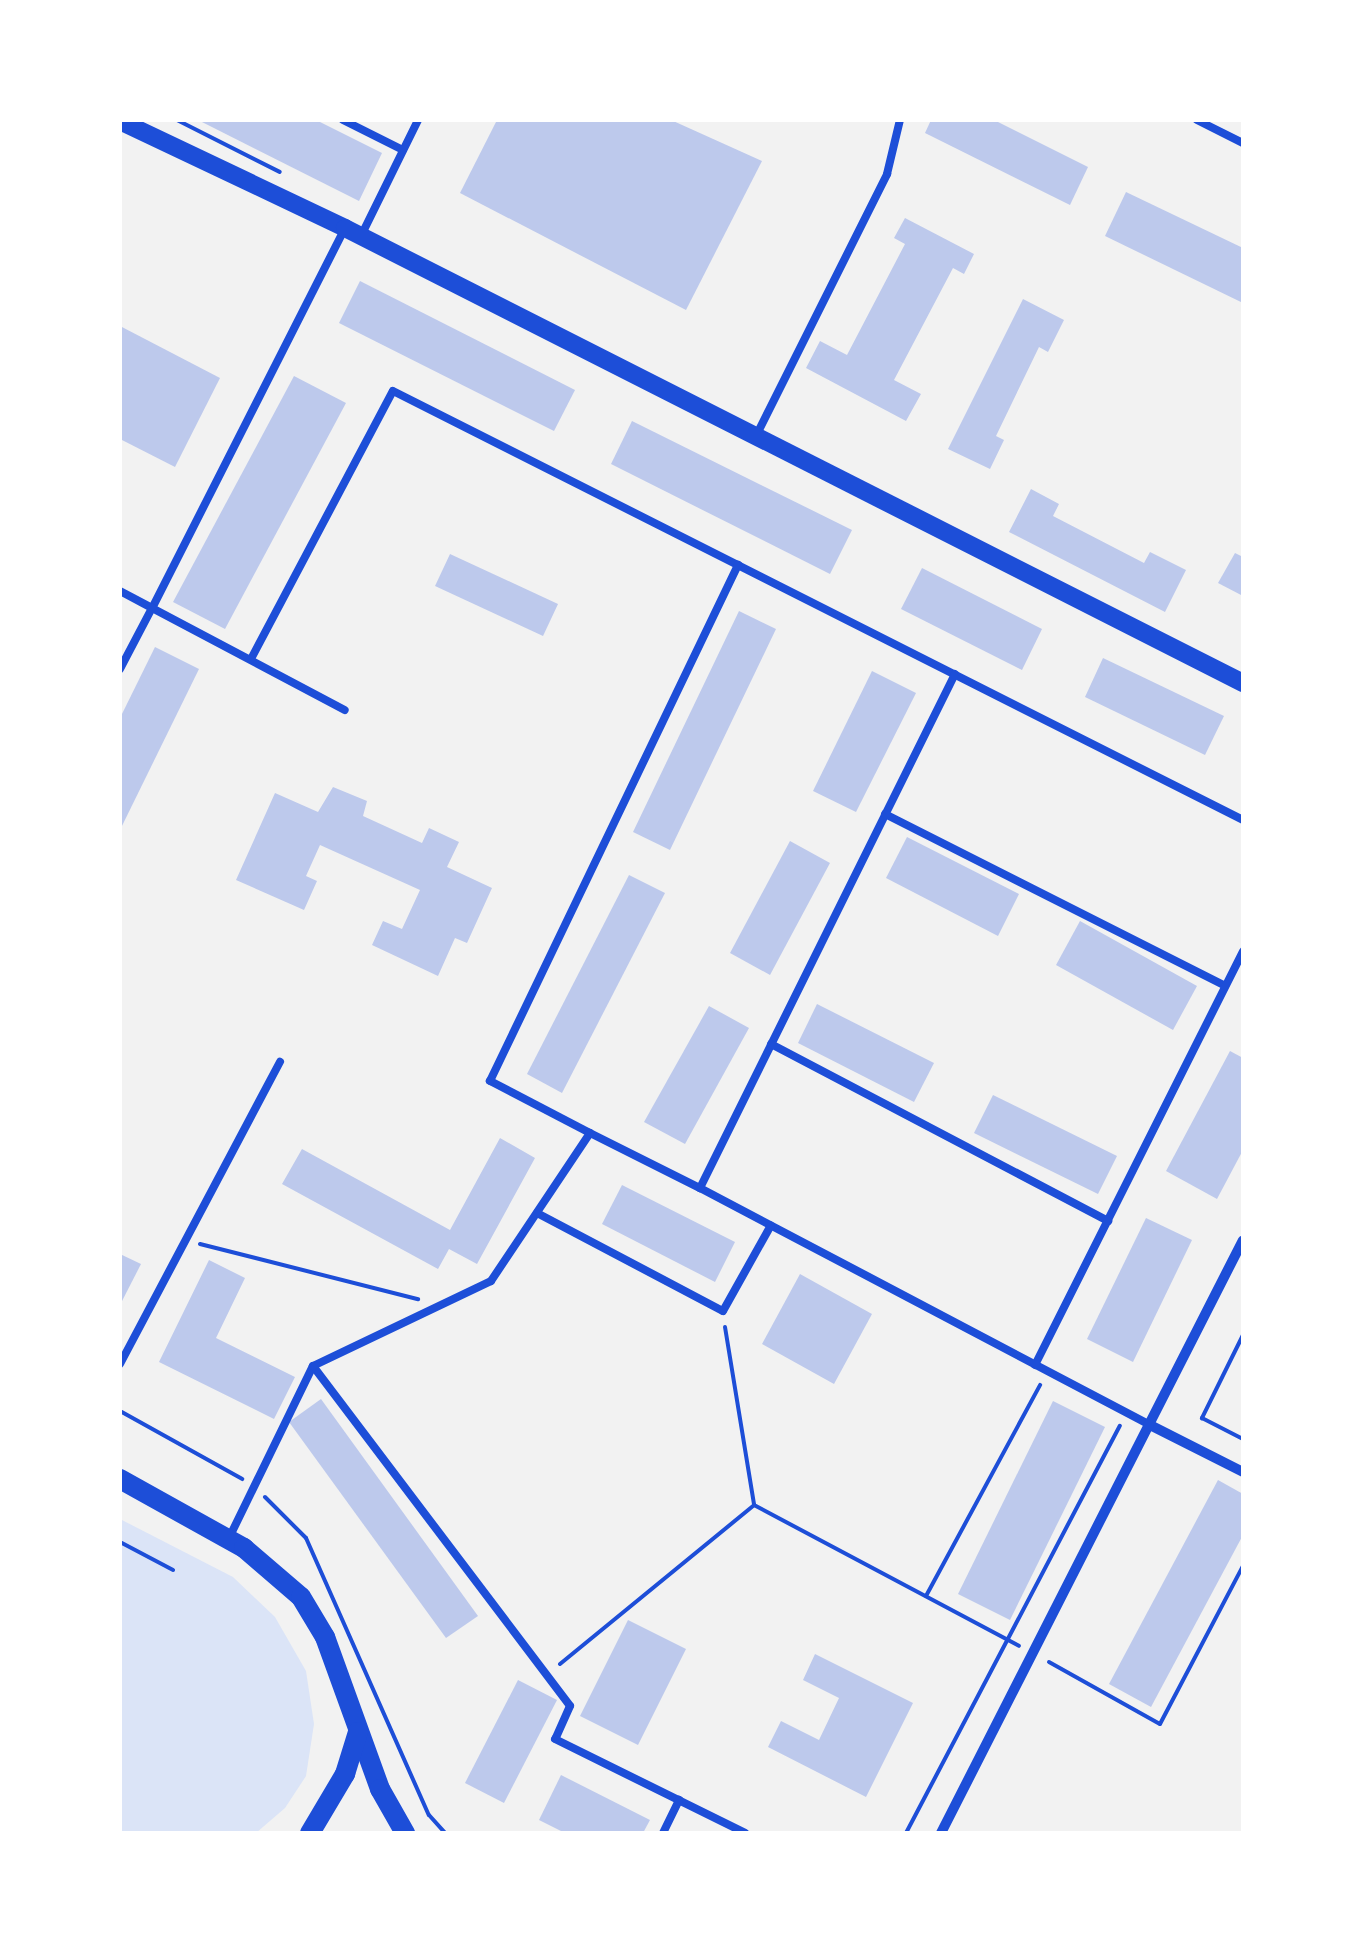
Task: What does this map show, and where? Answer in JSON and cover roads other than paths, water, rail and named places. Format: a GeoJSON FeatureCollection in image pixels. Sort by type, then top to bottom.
{"type":"FeatureCollection","features":[{"type":"Feature","properties":{"kind":"main road"},"geometry":{"type":"LineString","coordinates":[[120,1480],[228,1540],[301,1597],[344,1681],[358,1732],[405,1833]]}},
{"type":"Feature","properties":{"kind":"main road"},"geometry":{"type":"LineString","coordinates":[[310,1833],[346,1774],[358,1732]]}},
{"type":"Feature","properties":{"kind":"street"},"geometry":{"type":"LineString","coordinates":[[120,121],[353,232],[1243,682]]}},
{"type":"Feature","properties":{"kind":"street"},"geometry":{"type":"LineString","coordinates":[[941,1833],[1243,1240]]}},
{"type":"Feature","properties":{"kind":"street"},"geometry":{"type":"LineString","coordinates":[[1150,1425],[1243,1472]]}},
{"type":"Feature","properties":{"kind":"lane"},"geometry":{"type":"LineString","coordinates":[[343,120],[403,150]]}},
{"type":"Feature","properties":{"kind":"lane"},"geometry":{"type":"LineString","coordinates":[[120,670],[353,232],[418,120]]}},
{"type":"Feature","properties":{"kind":"lane"},"geometry":{"type":"LineString","coordinates":[[756,436],[888,174],[900,120]]}},
{"type":"Feature","properties":{"kind":"lane"},"geometry":{"type":"LineString","coordinates":[[1198,120],[1243,143]]}},
{"type":"Feature","properties":{"kind":"lane"},"geometry":{"type":"LineString","coordinates":[[251,658],[393,391],[1243,820]]}},
{"type":"Feature","properties":{"kind":"lane"},"geometry":{"type":"LineString","coordinates":[[738,565],[490,1081],[1150,1425]]}},
{"type":"Feature","properties":{"kind":"lane"},"geometry":{"type":"LineString","coordinates":[[120,590],[345,710]]}},
{"type":"Feature","properties":{"kind":"lane"},"geometry":{"type":"LineString","coordinates":[[700,1188],[955,674]]}},
{"type":"Feature","properties":{"kind":"lane"},"geometry":{"type":"LineString","coordinates":[[885,814],[1225,986]]}},
{"type":"Feature","properties":{"kind":"lane"},"geometry":{"type":"LineString","coordinates":[[1035,1364],[1243,951]]}},
{"type":"Feature","properties":{"kind":"lane"},"geometry":{"type":"LineString","coordinates":[[771,1044],[1108,1221]]}},
{"type":"Feature","properties":{"kind":"lane"},"geometry":{"type":"LineString","coordinates":[[120,1364],[280,1062]]}},
{"type":"Feature","properties":{"kind":"lane"},"geometry":{"type":"LineString","coordinates":[[228,1540],[314,1366],[492,1280],[590,1133]]}},
{"type":"Feature","properties":{"kind":"lane"},"geometry":{"type":"LineString","coordinates":[[537,1212],[723,1310],[771,1225]]}},
{"type":"Feature","properties":{"kind":"lane"},"geometry":{"type":"LineString","coordinates":[[314,1366],[570,1706],[556,1739],[745,1833]]}},
{"type":"Feature","properties":{"kind":"lane"},"geometry":{"type":"LineString","coordinates":[[663,1833],[679,1800]]}}]}
